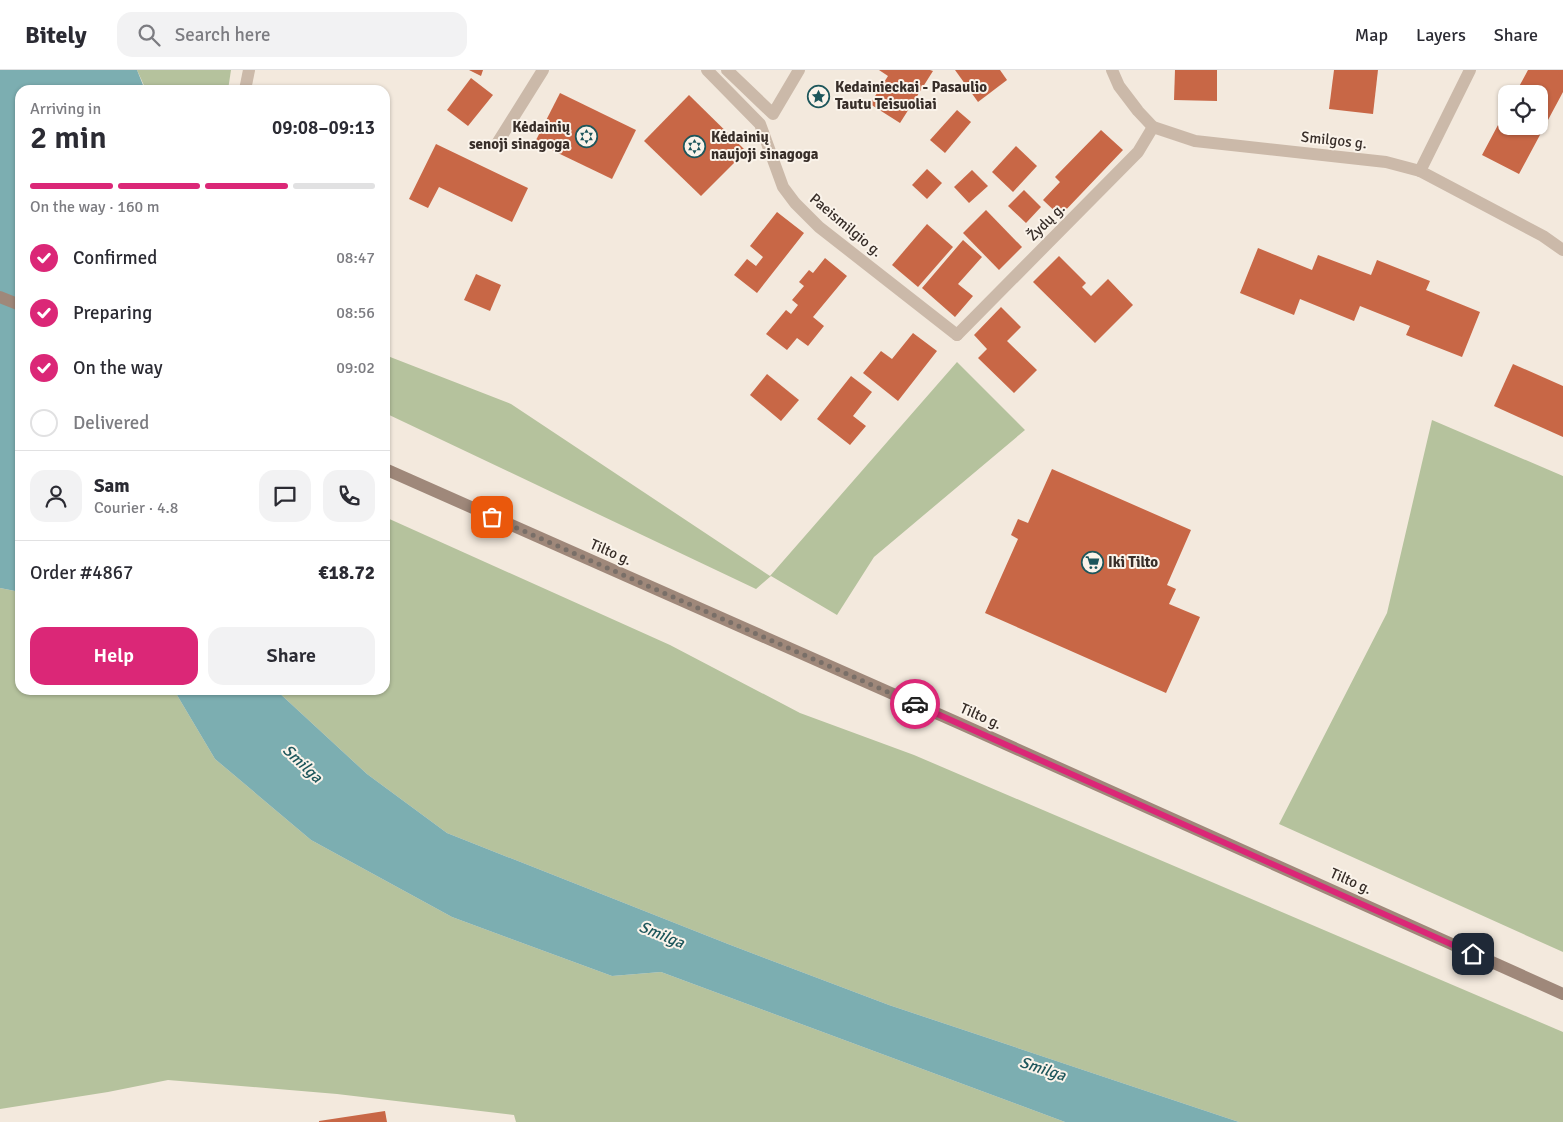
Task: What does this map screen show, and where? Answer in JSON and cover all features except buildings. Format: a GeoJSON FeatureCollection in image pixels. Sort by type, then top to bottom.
{"type":"FeatureCollection","features":[{"type":"Feature","properties":{"kind":"main road"},"geometry":{"type":"LineString","coordinates":[[0,296],[15,303]]}},
{"type":"Feature","properties":{"kind":"main road","name":"Tilto g."},"geometry":{"type":"LineString","coordinates":[[390,471],[1563,994]]}},
{"type":"Feature","properties":{"kind":"street"},"geometry":{"type":"LineString","coordinates":[[247,85],[249,70]]}},
{"type":"Feature","properties":{"kind":"street"},"geometry":{"type":"LineString","coordinates":[[498,142],[543,70]]}},
{"type":"Feature","properties":{"kind":"street","name":"Paeismilgio g."},"geometry":{"type":"LineString","coordinates":[[708,70],[760,124],[783,187],[795,203],[819,227],[957,335]]}},
{"type":"Feature","properties":{"kind":"street"},"geometry":{"type":"LineString","coordinates":[[727,70],[773,114],[799,70]]}},
{"type":"Feature","properties":{"kind":"street","name":"Smilgos g."},"geometry":{"type":"LineString","coordinates":[[1112,70],[1119,86],[1153,127],[1195,141],[1386,162],[1420,171],[1543,236],[1563,250]]}},
{"type":"Feature","properties":{"kind":"street"},"geometry":{"type":"LineString","coordinates":[[1420,171],[1470,70]]}},
{"type":"Feature","properties":{"kind":"street","name":"Žydų g."},"geometry":{"type":"LineString","coordinates":[[957,335],[1138,152],[1153,127]]}},
{"type":"Feature","properties":{"kind":"green space"},"geometry":{"type":"Polygon","coordinates":[[[137,70],[231,70],[229,85],[144,85],[137,70]]]}},
{"type":"Feature","properties":{"kind":"green space"},"geometry":{"type":"Polygon","coordinates":[[[390,357],[511,404],[770,576],[957,362],[1025,430],[874,557],[837,615],[771,576],[756,589],[390,415],[390,357]]]}},
{"type":"Feature","properties":{"kind":"green space"},"geometry":{"type":"Polygon","coordinates":[[[1432,420],[1563,476],[1563,952],[1279,824],[1387,613],[1432,420]]]}},
{"type":"Feature","properties":{"kind":"green space"},"geometry":{"type":"Polygon","coordinates":[[[390,519],[670,645],[800,713],[914,755],[1563,1032],[1563,1122],[1239,1122],[889,1005],[728,944],[447,833],[367,774],[281,695],[390,695],[390,519]]]}},
{"type":"Feature","properties":{"kind":"green space"},"geometry":{"type":"Polygon","coordinates":[[[0,588],[15,591],[15,695],[177,695],[215,759],[311,840],[452,917],[612,976],[661,972],[1065,1122],[516,1122],[514,1115],[337,1094],[168,1080],[108,1092],[0,1109],[0,588]]]}},
{"type":"Feature","properties":{"kind":"water"},"geometry":{"type":"Polygon","coordinates":[[[0,70],[137,70],[143,85],[15,85],[15,591],[0,588],[0,70]]]}},
{"type":"Feature","properties":{"kind":"water","name":"Smilga"},"geometry":{"type":"Polygon","coordinates":[[[177,695],[281,695],[367,774],[447,833],[728,944],[889,1005],[1239,1122],[1065,1122],[661,972],[612,976],[452,917],[311,840],[215,759],[177,695]]]}},
{"type":"Feature","properties":{"kind":"way so far"},"geometry":{"type":"LineString","coordinates":[[492,517],[915,704]]}},
{"type":"Feature","properties":{"kind":"place","name":"Kedainieckai - Pasaulio Tautu Teisuoliai"},"geometry":{"type":"Point","coordinates":[819,96]}},
{"type":"Feature","properties":{"kind":"place","name":"Kėdainių senoji sinagoga"},"geometry":{"type":"Point","coordinates":[586,136]}},
{"type":"Feature","properties":{"kind":"place","name":"Kėdainių naujoji sinagoga"},"geometry":{"type":"Point","coordinates":[695,146]}},
{"type":"Feature","properties":{"kind":"place","name":"Iki Tilto"},"geometry":{"type":"Point","coordinates":[1092,562]}},
{"type":"Feature","properties":{"kind":"route"},"geometry":{"type":"LineString","coordinates":[[915,704],[1473,954]]}}]}
